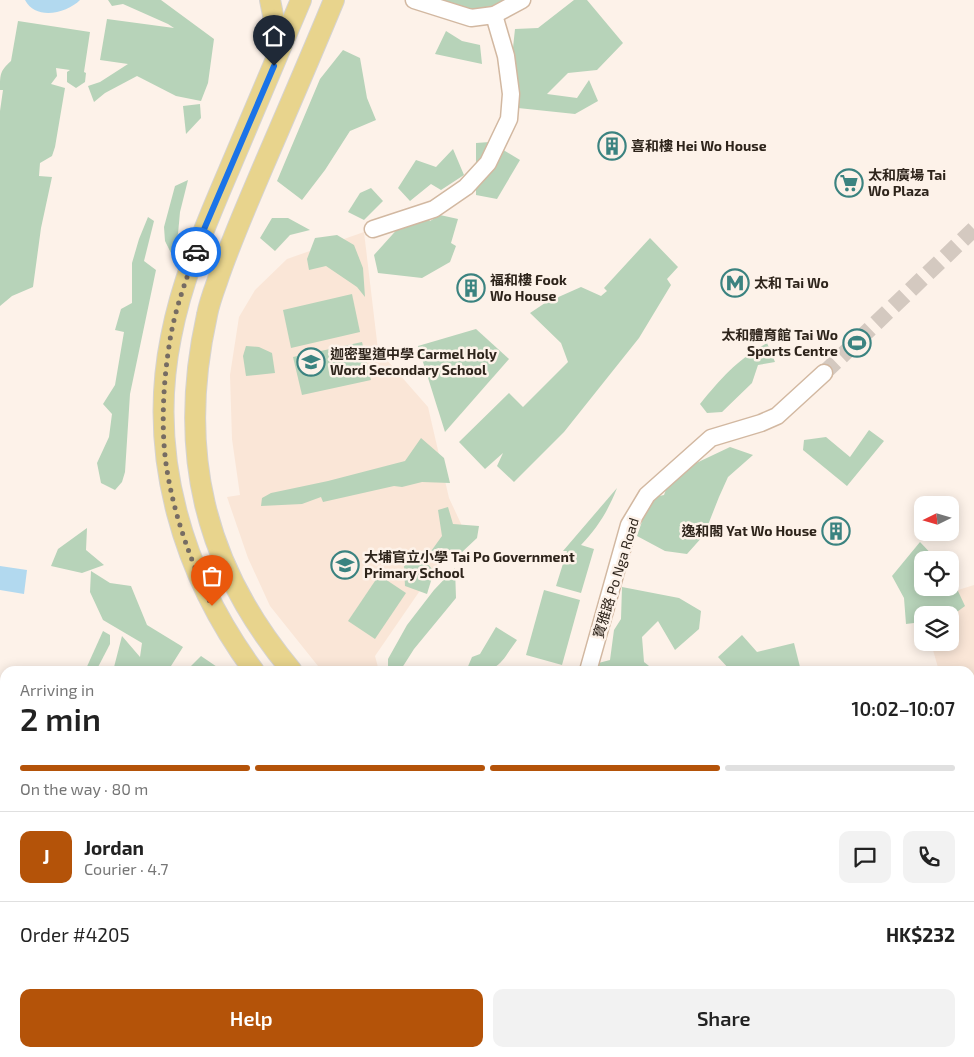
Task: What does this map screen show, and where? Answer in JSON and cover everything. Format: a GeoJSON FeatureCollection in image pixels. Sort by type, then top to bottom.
{"type":"FeatureCollection","features":[{"type":"Feature","properties":{"kind":"main road"},"geometry":{"type":"LineString","coordinates":[[270,0],[276,30],[274,66]]}},
{"type":"Feature","properties":{"kind":"main road"},"geometry":{"type":"LineString","coordinates":[[251,666],[220,621],[198,574],[178,521],[168,475],[164,406],[170,338],[179,301],[202,234],[301,0]]}},
{"type":"Feature","properties":{"kind":"main road"},"geometry":{"type":"LineString","coordinates":[[288,666],[251,617],[218,546],[198,475],[194,405],[197,368],[207,313],[228,249],[334,0]]}},
{"type":"Feature","properties":{"kind":"street"},"geometry":{"type":"LineString","coordinates":[[414,0],[471,18],[494,15],[522,0]]}},
{"type":"Feature","properties":{"kind":"street"},"geometry":{"type":"LineString","coordinates":[[373,229],[434,209],[466,187],[488,163],[509,119],[511,94],[506,56],[494,15]]}},
{"type":"Feature","properties":{"kind":"street","name":"寶雅路 Po Nga Road"},"geometry":{"type":"LineString","coordinates":[[589,666],[629,525],[647,495],[711,438],[726,432],[760,424],[777,416],[824,374]]}},
{"type":"Feature","properties":{"kind":"shaded area"},"geometry":{"type":"Polygon","coordinates":[[[364,232],[378,350],[428,407],[449,498],[463,528],[375,656],[378,666],[318,666],[270,606],[248,558],[227,497],[240,495],[232,439],[230,375],[239,317],[255,290],[287,259],[364,232]]]}},
{"type":"Feature","properties":{"kind":"shaded area"},"geometry":{"type":"Polygon","coordinates":[[[974,585],[974,666],[938,666],[933,651],[959,651],[959,606],[929,606],[920,602],[939,596],[959,596],[959,590],[974,585]]]}},
{"type":"Feature","properties":{"kind":"green space"},"geometry":{"type":"Polygon","coordinates":[[[108,0],[161,0],[214,39],[208,83],[201,101],[176,96],[137,76],[105,93],[94,102],[88,86],[100,82],[128,64],[100,60],[107,19],[174,28],[123,4],[112,6],[108,0]]]}},
{"type":"Feature","properties":{"kind":"green space"},"geometry":{"type":"Polygon","coordinates":[[[440,0],[509,0],[483,12],[459,9],[440,0]]]}},
{"type":"Feature","properties":{"kind":"green space"},"geometry":{"type":"Polygon","coordinates":[[[574,0],[587,0],[623,43],[597,70],[568,73],[547,94],[577,98],[589,80],[598,101],[575,114],[518,108],[512,57],[515,29],[538,28],[574,0]]]}},
{"type":"Feature","properties":{"kind":"green space"},"geometry":{"type":"Polygon","coordinates":[[[18,21],[90,32],[84,72],[86,73],[85,82],[76,88],[67,82],[67,72],[70,70],[56,68],[57,76],[51,84],[65,88],[52,156],[40,163],[39,176],[52,177],[41,228],[33,287],[12,296],[0,306],[0,111],[3,90],[0,90],[0,80],[1,73],[11,61],[18,21]]]}},
{"type":"Feature","properties":{"kind":"green space"},"geometry":{"type":"Polygon","coordinates":[[[446,31],[462,41],[480,45],[482,64],[435,54],[446,31]]]}},
{"type":"Feature","properties":{"kind":"green space"},"geometry":{"type":"Polygon","coordinates":[[[343,50],[360,58],[367,98],[376,120],[350,131],[325,170],[302,200],[277,181],[320,79],[343,50]]]}},
{"type":"Feature","properties":{"kind":"green space"},"geometry":{"type":"Polygon","coordinates":[[[200,104],[201,118],[186,134],[183,106],[200,104]]]}},
{"type":"Feature","properties":{"kind":"green space"},"geometry":{"type":"Polygon","coordinates":[[[490,142],[520,160],[497,199],[476,195],[476,143],[490,142]]]}},
{"type":"Feature","properties":{"kind":"green space"},"geometry":{"type":"Polygon","coordinates":[[[453,149],[464,175],[441,190],[431,184],[410,201],[398,188],[416,160],[436,167],[453,149]]]}},
{"type":"Feature","properties":{"kind":"green space"},"geometry":{"type":"Polygon","coordinates":[[[188,180],[180,212],[178,234],[171,253],[165,241],[164,227],[175,186],[188,180]]]}},
{"type":"Feature","properties":{"kind":"green space"},"geometry":{"type":"Polygon","coordinates":[[[371,188],[383,201],[364,220],[348,212],[360,193],[371,188]]]}},
{"type":"Feature","properties":{"kind":"green space"},"geometry":{"type":"Polygon","coordinates":[[[419,205],[430,221],[440,215],[458,219],[451,243],[456,246],[450,262],[422,278],[378,273],[374,255],[419,205]]]}},
{"type":"Feature","properties":{"kind":"green space"},"geometry":{"type":"Polygon","coordinates":[[[148,217],[154,221],[144,261],[156,270],[130,394],[125,472],[122,482],[115,490],[101,483],[97,463],[109,437],[112,414],[103,404],[115,385],[124,332],[115,330],[121,309],[132,303],[132,263],[148,217]]]}},
{"type":"Feature","properties":{"kind":"green space"},"geometry":{"type":"Polygon","coordinates":[[[272,218],[288,218],[310,230],[290,235],[275,251],[260,238],[272,218]]]}},
{"type":"Feature","properties":{"kind":"green space"},"geometry":{"type":"Polygon","coordinates":[[[337,235],[354,245],[363,268],[365,297],[357,287],[326,266],[309,270],[307,259],[315,238],[337,235]]]}},
{"type":"Feature","properties":{"kind":"green space"},"geometry":{"type":"Polygon","coordinates":[[[650,238],[678,267],[667,279],[671,285],[639,338],[564,432],[514,482],[497,466],[503,453],[485,469],[459,442],[509,393],[523,407],[568,362],[561,343],[530,313],[545,303],[581,287],[601,296],[607,291],[604,288],[650,238]]]}},
{"type":"Feature","properties":{"kind":"green space"},"geometry":{"type":"Polygon","coordinates":[[[352,294],[360,332],[291,348],[283,310],[352,294]]]}},
{"type":"Feature","properties":{"kind":"green space"},"geometry":{"type":"Polygon","coordinates":[[[476,329],[509,359],[445,432],[418,346],[476,329]]]}},
{"type":"Feature","properties":{"kind":"green space"},"geometry":{"type":"Polygon","coordinates":[[[362,342],[371,380],[302,395],[293,357],[362,342]]]}},
{"type":"Feature","properties":{"kind":"green space"},"geometry":{"type":"Polygon","coordinates":[[[767,343],[775,362],[758,365],[752,383],[722,412],[707,413],[700,404],[716,385],[738,363],[767,343]]]}},
{"type":"Feature","properties":{"kind":"green space"},"geometry":{"type":"Polygon","coordinates":[[[246,346],[259,347],[272,353],[275,373],[246,376],[243,356],[246,346]]]}},
{"type":"Feature","properties":{"kind":"green space"},"geometry":{"type":"Polygon","coordinates":[[[869,430],[884,441],[847,486],[803,450],[804,440],[826,437],[850,457],[869,430]]]}},
{"type":"Feature","properties":{"kind":"green space"},"geometry":{"type":"Polygon","coordinates":[[[421,438],[444,458],[450,483],[422,482],[402,487],[394,486],[323,502],[321,497],[302,504],[261,506],[262,498],[271,493],[328,481],[405,461],[421,438]]]}},
{"type":"Feature","properties":{"kind":"green space"},"geometry":{"type":"Polygon","coordinates":[[[730,447],[753,455],[728,477],[704,535],[687,554],[665,551],[637,536],[650,498],[664,495],[671,475],[730,447]]]}},
{"type":"Feature","properties":{"kind":"green space"},"geometry":{"type":"Polygon","coordinates":[[[617,488],[602,518],[581,545],[594,549],[581,593],[556,586],[567,551],[563,551],[617,488]]]}},
{"type":"Feature","properties":{"kind":"green space"},"geometry":{"type":"Polygon","coordinates":[[[448,507],[453,524],[479,526],[477,538],[461,553],[429,554],[442,536],[438,510],[448,507]]]}},
{"type":"Feature","properties":{"kind":"green space"},"geometry":{"type":"Polygon","coordinates":[[[87,528],[86,550],[104,565],[82,573],[51,566],[58,549],[87,528]]]}},
{"type":"Feature","properties":{"kind":"green space"},"geometry":{"type":"Polygon","coordinates":[[[920,542],[928,551],[914,551],[914,596],[959,596],[959,593],[965,606],[959,610],[959,606],[914,606],[914,623],[906,624],[904,598],[892,576],[920,542]]]}},
{"type":"Feature","properties":{"kind":"green space"},"geometry":{"type":"Polygon","coordinates":[[[421,557],[434,571],[427,594],[405,586],[404,566],[421,557]]]}},
{"type":"Feature","properties":{"kind":"green space"},"geometry":{"type":"Polygon","coordinates":[[[455,568],[456,598],[414,649],[403,666],[388,666],[388,659],[407,625],[434,590],[455,568]]]}},
{"type":"Feature","properties":{"kind":"green space"},"geometry":{"type":"Polygon","coordinates":[[[91,571],[110,583],[131,586],[147,625],[183,647],[171,666],[114,666],[122,636],[140,657],[142,643],[103,620],[90,592],[91,571]]]}},
{"type":"Feature","properties":{"kind":"green space"},"geometry":{"type":"Polygon","coordinates":[[[379,575],[406,593],[375,639],[348,621],[379,575]]]}},
{"type":"Feature","properties":{"kind":"green space"},"geometry":{"type":"Polygon","coordinates":[[[622,587],[679,598],[701,611],[699,629],[675,650],[658,621],[642,637],[644,662],[649,666],[587,666],[610,660],[614,630],[621,619],[622,587]]]}},
{"type":"Feature","properties":{"kind":"green space"},"geometry":{"type":"Polygon","coordinates":[[[544,590],[580,600],[562,665],[526,655],[544,590]]]}},
{"type":"Feature","properties":{"kind":"green space"},"geometry":{"type":"Polygon","coordinates":[[[496,627],[517,640],[496,666],[468,666],[472,657],[480,654],[496,627]]]}},
{"type":"Feature","properties":{"kind":"green space"},"geometry":{"type":"Polygon","coordinates":[[[103,631],[110,635],[110,644],[99,666],[87,666],[103,631]]]}},
{"type":"Feature","properties":{"kind":"green space"},"geometry":{"type":"Polygon","coordinates":[[[742,635],[757,652],[794,643],[800,666],[726,666],[718,657],[742,635]]]}},
{"type":"Feature","properties":{"kind":"green space"},"geometry":{"type":"Polygon","coordinates":[[[201,656],[216,666],[191,666],[201,656]]]}},
{"type":"Feature","properties":{"kind":"water"},"geometry":{"type":"Polygon","coordinates":[[[25,0],[80,0],[60,11],[44,13],[30,7],[25,0]]]}},
{"type":"Feature","properties":{"kind":"water"},"geometry":{"type":"Polygon","coordinates":[[[0,566],[27,570],[24,594],[0,590],[0,566]]]}},
{"type":"Feature","properties":{"kind":"tunnel"},"geometry":{"type":"LineString","coordinates":[[824,373],[974,229]]}},
{"type":"Feature","properties":{"kind":"way so far"},"geometry":{"type":"LineString","coordinates":[[196,252],[179,301],[170,338],[164,406],[165,445],[168,475],[178,521],[212,606]]}},
{"type":"Feature","properties":{"kind":"place","name":"喜和樓 Hei Wo House"},"geometry":{"type":"Point","coordinates":[612,146]}},
{"type":"Feature","properties":{"kind":"place","name":"太和廣場 Tai Wo Plaza"},"geometry":{"type":"Point","coordinates":[849,183]}},
{"type":"Feature","properties":{"kind":"place","name":"太和 Tai Wo"},"geometry":{"type":"Point","coordinates":[735,283]}},
{"type":"Feature","properties":{"kind":"place","name":"福和樓 Fook Wo House"},"geometry":{"type":"Point","coordinates":[471,288]}},
{"type":"Feature","properties":{"kind":"place","name":"太和體育館 Tai Wo Sports Centre"},"geometry":{"type":"Point","coordinates":[857,343]}},
{"type":"Feature","properties":{"kind":"place","name":"迦密聖道中學 Carmel Holy Word Secondary School"},"geometry":{"type":"Point","coordinates":[311,362]}},
{"type":"Feature","properties":{"kind":"place","name":"逸和閣 Yat Wo House"},"geometry":{"type":"Point","coordinates":[836,531]}},
{"type":"Feature","properties":{"kind":"place","name":"大埔官立小學 Tai Po Government Primary School"},"geometry":{"type":"Point","coordinates":[345,565]}},
{"type":"Feature","properties":{"kind":"route"},"geometry":{"type":"LineString","coordinates":[[196,252],[240,142],[274,66]]}}]}
